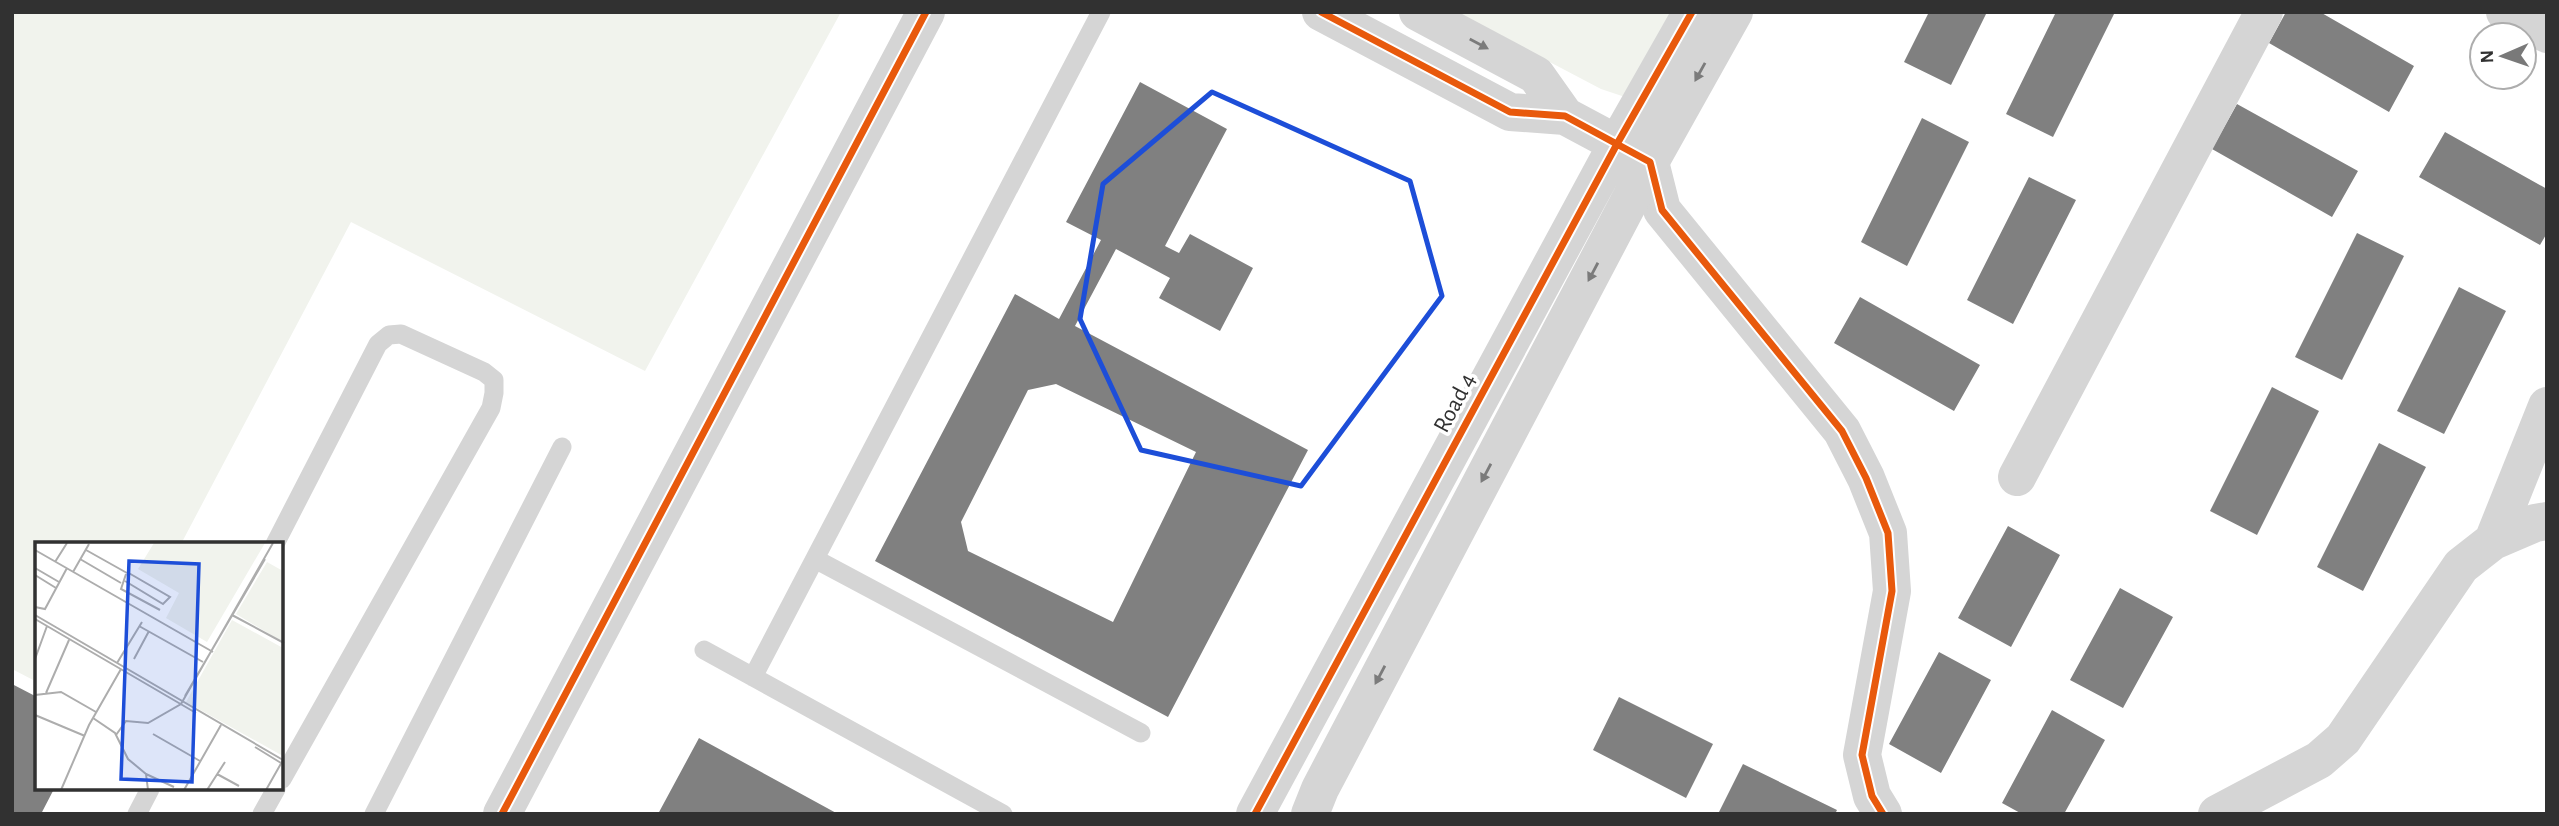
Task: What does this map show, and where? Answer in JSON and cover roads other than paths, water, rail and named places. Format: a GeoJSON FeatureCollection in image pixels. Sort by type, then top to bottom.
{"type":"FeatureCollection","features":[{"type":"Feature","properties":{"kind":"street"},"geometry":{"type":"LineString","coordinates":[[502,814],[926,12]]}},
{"type":"Feature","properties":{"kind":"street"},"geometry":{"type":"LineString","coordinates":[[1321,12],[1510,112],[1565,116],[1650,162],[1662,210],[1842,431],[1866,478],[1888,533],[1892,591],[1862,755],[1872,796],[1883,814]]}},
{"type":"Feature","properties":{"kind":"street"},"geometry":{"type":"LineString","coordinates":[[1418,12],[1536,75],[1565,116]]}},
{"type":"Feature","properties":{"kind":"street","name":"Road 4"},"geometry":{"type":"LineString","coordinates":[[1255,814],[1617,144],[1692,12]]}},
{"type":"Feature","properties":{"kind":"street"},"geometry":{"type":"LineString","coordinates":[[1310,814],[1320,789],[1650,162],[1734,12]]}},
{"type":"Feature","properties":{"kind":"street"},"geometry":{"type":"LineString","coordinates":[[2017,477],[2264,12]]}},
{"type":"Feature","properties":{"kind":"street"},"geometry":{"type":"LineString","coordinates":[[2505,12],[2547,34]]}},
{"type":"Feature","properties":{"kind":"street"},"geometry":{"type":"LineString","coordinates":[[2493,541],[2547,406]]}},
{"type":"Feature","properties":{"kind":"street"},"geometry":{"type":"LineString","coordinates":[[2217,814],[2319,760],[2343,739],[2461,566],[2493,541],[2535,523],[2547,521]]}},
{"type":"Feature","properties":{"kind":"lane"},"geometry":{"type":"LineString","coordinates":[[753,677],[1101,12]]}},
{"type":"Feature","properties":{"kind":"lane"},"geometry":{"type":"LineString","coordinates":[[276,542],[378,344],[388,335],[401,334],[484,372],[494,380],[491,408],[284,775]]}},
{"type":"Feature","properties":{"kind":"lane"},"geometry":{"type":"LineString","coordinates":[[374,814],[562,447]]}},
{"type":"Feature","properties":{"kind":"lane"},"geometry":{"type":"LineString","coordinates":[[814,559],[1141,733]]}},
{"type":"Feature","properties":{"kind":"lane"},"geometry":{"type":"LineString","coordinates":[[704,650],[1003,814]]}},
{"type":"Feature","properties":{"kind":"lane"},"geometry":{"type":"LineString","coordinates":[[137,814],[149,791]]}},
{"type":"Feature","properties":{"kind":"lane"},"geometry":{"type":"LineString","coordinates":[[262,814],[275,791]]}}]}
